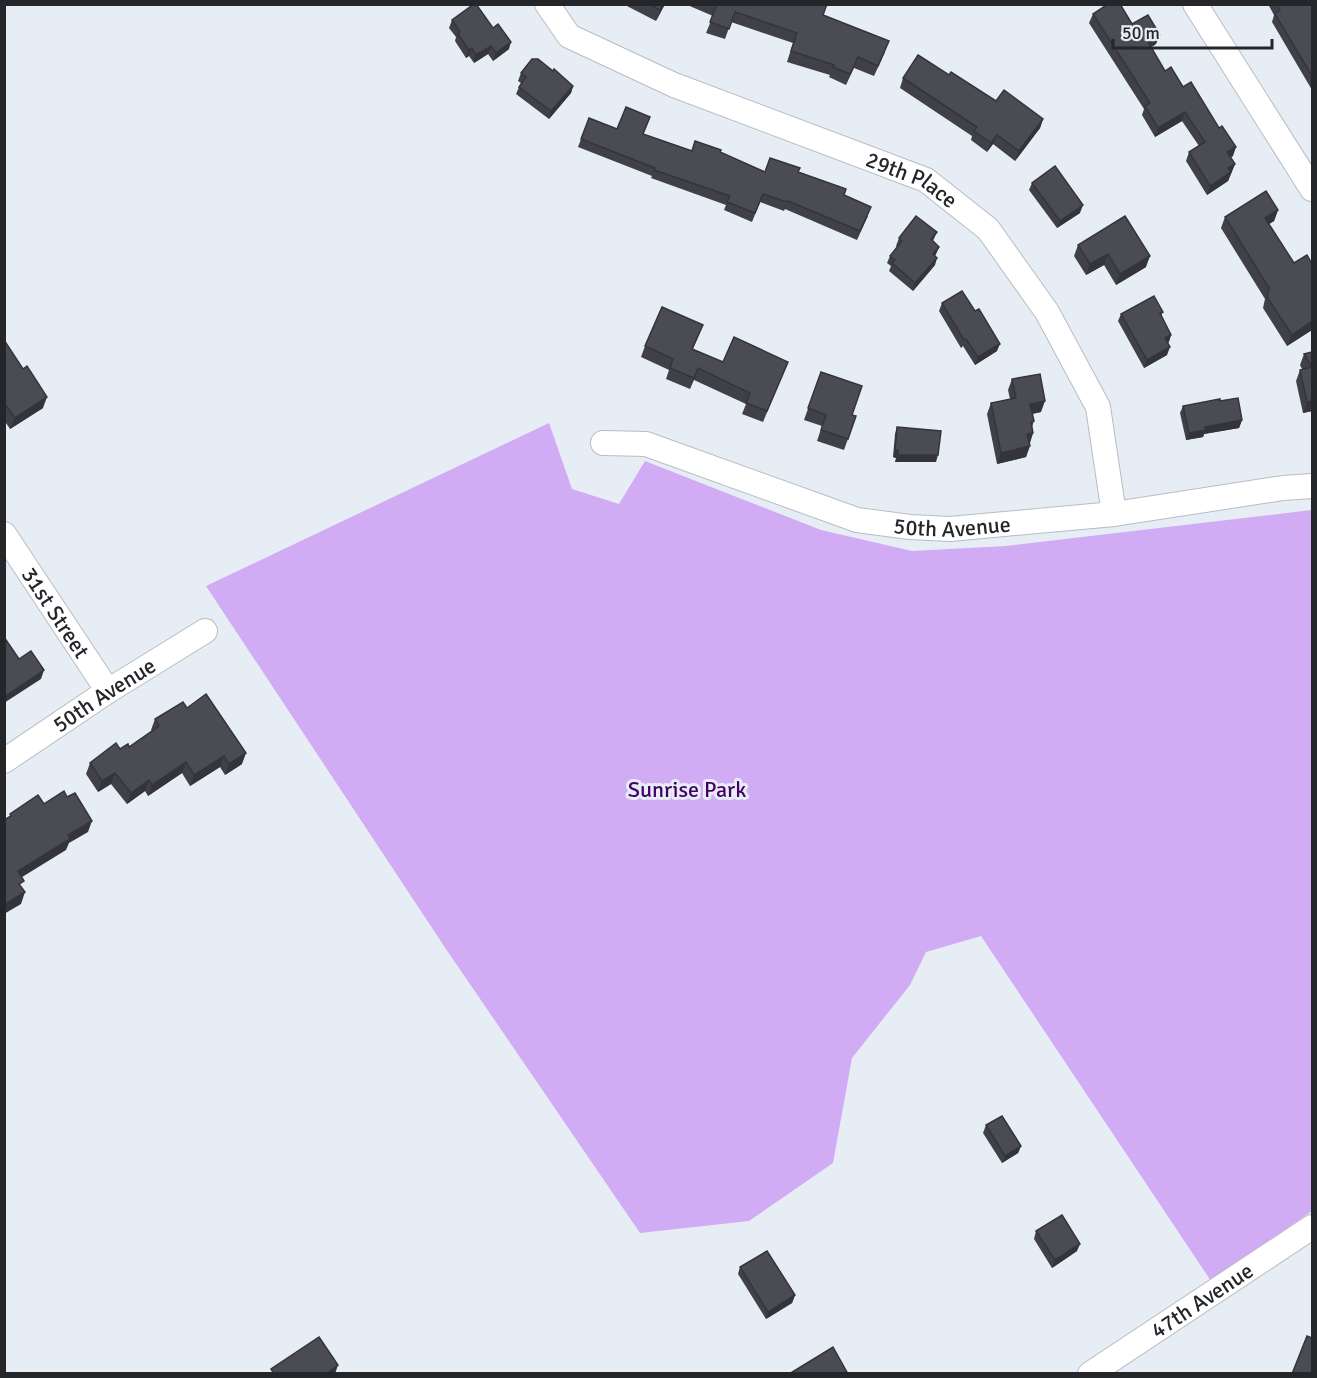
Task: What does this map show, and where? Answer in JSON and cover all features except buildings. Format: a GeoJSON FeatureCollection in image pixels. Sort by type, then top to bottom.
{"type":"FeatureCollection","features":[{"type":"Feature","properties":{"kind":"street","name":"29th Place"},"geometry":{"type":"LineString","coordinates":[[548,4],[569,36],[674,85],[926,180],[988,229],[1047,312],[1098,406],[1114,514]]}},
{"type":"Feature","properties":{"kind":"street"},"geometry":{"type":"LineString","coordinates":[[1195,4],[1312,189]]}},
{"type":"Feature","properties":{"kind":"street","name":"50th Avenue"},"geometry":{"type":"LineString","coordinates":[[603,443],[646,444],[858,520],[910,527],[950,529],[1114,514],[1283,488],[1312,486]]}},
{"type":"Feature","properties":{"kind":"street","name":"31st Street"},"geometry":{"type":"LineString","coordinates":[[4,534],[108,691]]}},
{"type":"Feature","properties":{"kind":"street","name":"50th Avenue"},"geometry":{"type":"LineString","coordinates":[[4,761],[108,691],[205,631]]}},
{"type":"Feature","properties":{"kind":"street","name":"47th Avenue"},"geometry":{"type":"LineString","coordinates":[[1090,1374],[1312,1227]]}},
{"type":"Feature","properties":{"kind":"green space","name":"Sunrise Park"},"geometry":{"type":"Polygon","coordinates":[[[549,423],[572,489],[619,504],[645,461],[821,530],[912,551],[1006,546],[1312,510],[1312,1211],[1211,1281],[981,936],[926,952],[910,985],[852,1058],[833,1163],[749,1221],[640,1233],[446,949],[206,586],[549,423]]]}}]}
